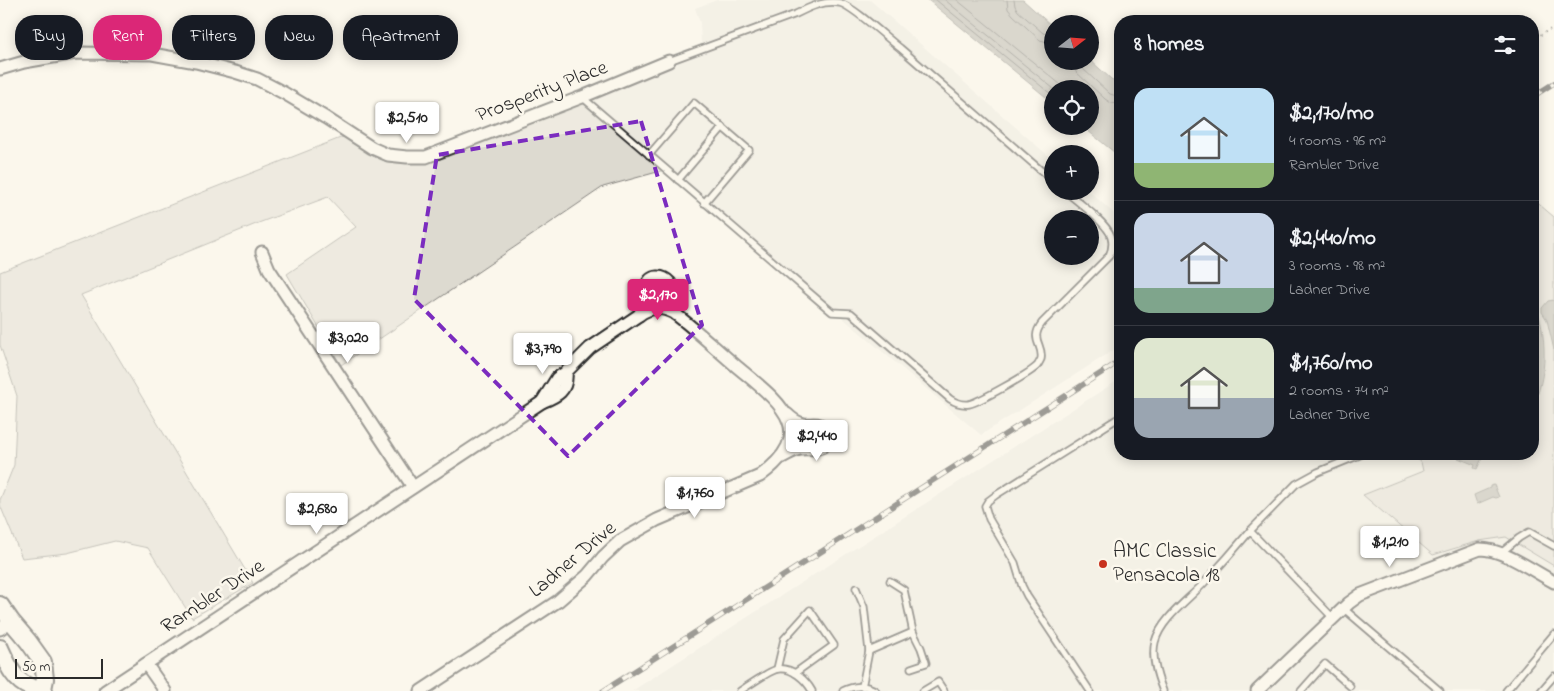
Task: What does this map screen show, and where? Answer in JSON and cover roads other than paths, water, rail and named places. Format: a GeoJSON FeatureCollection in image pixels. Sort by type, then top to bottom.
{"type":"FeatureCollection","features":[{"type":"Feature","properties":{"kind":"street","name":"Prosperity Place"},"geometry":{"type":"LineString","coordinates":[[0,69],[24,62],[76,53],[152,54],[196,62],[257,79],[318,113],[372,148],[388,155],[426,157],[582,98],[669,61]]}},
{"type":"Feature","properties":{"kind":"street"},"geometry":{"type":"LineString","coordinates":[[262,252],[270,269],[413,487]]}},
{"type":"Feature","properties":{"kind":"street"},"geometry":{"type":"LineString","coordinates":[[639,314],[646,300],[647,285],[650,280],[661,277],[670,283],[672,301],[677,315]]}},
{"type":"Feature","properties":{"kind":"street","name":"Rambler Drive"},"geometry":{"type":"LineString","coordinates":[[105,691],[542,402],[557,378],[566,372],[590,348],[639,314],[656,308],[670,310],[677,315]]}},
{"type":"Feature","properties":{"kind":"street","name":"Ladner Drive"},"geometry":{"type":"LineString","coordinates":[[677,315],[773,397],[795,421],[803,424],[817,424],[823,427],[827,438],[826,443],[821,447],[816,449],[800,449],[782,457]]}},
{"type":"Feature","properties":{"kind":"street","name":"Ladner Drive"},"geometry":{"type":"LineString","coordinates":[[421,691],[558,601],[586,576],[620,541],[657,520],[737,487],[760,476],[773,467],[788,447],[791,437],[787,414]]}},
{"type":"Feature","properties":{"kind":"street"},"geometry":{"type":"LineString","coordinates":[[1257,691],[1343,608],[1355,599],[1368,591],[1480,549],[1501,553],[1554,582]]}},
{"type":"Feature","properties":{"kind":"street"},"geometry":{"type":"LineString","coordinates":[[0,605],[6,625],[28,641],[43,662],[45,679],[43,690],[28,687],[20,681],[10,668],[0,648]]}},
{"type":"Feature","properties":{"kind":"street"},"geometry":{"type":"LineString","coordinates":[[146,664],[165,691]]}},
{"type":"Feature","properties":{"kind":"lane"},"geometry":{"type":"LineString","coordinates":[[669,61],[796,14],[814,5],[838,3],[848,6],[884,35],[1044,173]]}},
{"type":"Feature","properties":{"kind":"lane"},"geometry":{"type":"LineString","coordinates":[[582,98],[832,312],[851,313],[958,404],[970,404],[1038,366],[1041,358],[1036,338],[1037,329],[1108,256],[1112,242],[1108,230],[1075,200]]}},
{"type":"Feature","properties":{"kind":"lane"},"geometry":{"type":"LineString","coordinates":[[649,155],[694,103],[723,127],[749,150],[704,203]]}},
{"type":"Feature","properties":{"kind":"lane"},"geometry":{"type":"LineString","coordinates":[[678,180],[723,127]]}},
{"type":"Feature","properties":{"kind":"lane"},"geometry":{"type":"LineString","coordinates":[[1090,691],[1027,596],[1015,563],[989,519],[985,506],[996,495],[1114,421]]}},
{"type":"Feature","properties":{"kind":"lane"},"geometry":{"type":"LineString","coordinates":[[1163,691],[1156,671],[1154,643],[1164,623],[1296,484],[1318,472],[1347,460]]}},
{"type":"Feature","properties":{"kind":"lane"},"geometry":{"type":"LineString","coordinates":[[1250,531],[1333,618]]}},
{"type":"Feature","properties":{"kind":"lane"},"geometry":{"type":"LineString","coordinates":[[1501,553],[1529,532],[1554,546]]}},
{"type":"Feature","properties":{"kind":"lane"},"geometry":{"type":"LineString","coordinates":[[890,581],[904,590],[913,632],[926,663],[911,668]]}},
{"type":"Feature","properties":{"kind":"lane"},"geometry":{"type":"LineString","coordinates":[[856,588],[864,607],[869,651],[862,687]]}},
{"type":"Feature","properties":{"kind":"lane"},"geometry":{"type":"LineString","coordinates":[[1343,608],[1440,691]]}},
{"type":"Feature","properties":{"kind":"lane"},"geometry":{"type":"LineString","coordinates":[[777,669],[784,639],[810,610],[834,645],[795,673]]}},
{"type":"Feature","properties":{"kind":"lane"},"geometry":{"type":"LineString","coordinates":[[869,651],[913,632]]}},
{"type":"Feature","properties":{"kind":"lane"},"geometry":{"type":"LineString","coordinates":[[1506,691],[1554,634]]}},
{"type":"Feature","properties":{"kind":"lane"},"geometry":{"type":"LineString","coordinates":[[1301,691],[1325,664],[1350,686]]}},
{"type":"Feature","properties":{"kind":"lane"},"geometry":{"type":"LineString","coordinates":[[740,691],[777,669],[791,670],[807,682],[812,691]]}},
{"type":"Feature","properties":{"kind":"lane"},"geometry":{"type":"LineString","coordinates":[[1541,691],[1554,676]]}},
{"type":"Feature","properties":{"kind":"lane"},"geometry":{"type":"LineString","coordinates":[[923,691],[938,682],[944,691]]}},
{"type":"Feature","properties":{"kind":"lane"},"geometry":{"type":"LineString","coordinates":[[843,691],[850,687],[871,687],[876,691]]}},
{"type":"Feature","properties":{"kind":"water"},"geometry":{"type":"Polygon","coordinates":[[[928,0],[1023,0],[1044,19],[1044,70],[1099,70],[1099,68],[1114,82],[1114,152],[1093,135],[1099,135],[1099,80],[1044,80],[1044,95],[928,0]]]}},
{"type":"Feature","properties":{"kind":"water"},"geometry":{"type":"Polygon","coordinates":[[[1554,300],[1554,350],[1547,320],[1542,312],[1542,308],[1548,301],[1554,300]]]}},
{"type":"Feature","properties":{"kind":"water"},"geometry":{"type":"Polygon","coordinates":[[[1539,317],[1544,348],[1539,388],[1539,317]]]}},
{"type":"Feature","properties":{"kind":"water"},"geometry":{"type":"Polygon","coordinates":[[[1463,460],[1481,460],[1477,469],[1474,468],[1475,465],[1463,460]]]}},
{"type":"Feature","properties":{"kind":"water"},"geometry":{"type":"Polygon","coordinates":[[[1494,485],[1499,497],[1493,497],[1477,504],[1474,495],[1494,485]]]}},
{"type":"Feature","properties":{"kind":"railway"},"geometry":{"type":"LineString","coordinates":[[1539,93],[1554,83]]}},
{"type":"Feature","properties":{"kind":"railway"},"geometry":{"type":"LineString","coordinates":[[603,691],[1114,365]]}},
{"type":"Feature","properties":{"kind":"place","name":"AMC Classic Pensacola 18"},"geometry":{"type":"Point","coordinates":[1103,564]}}]}
